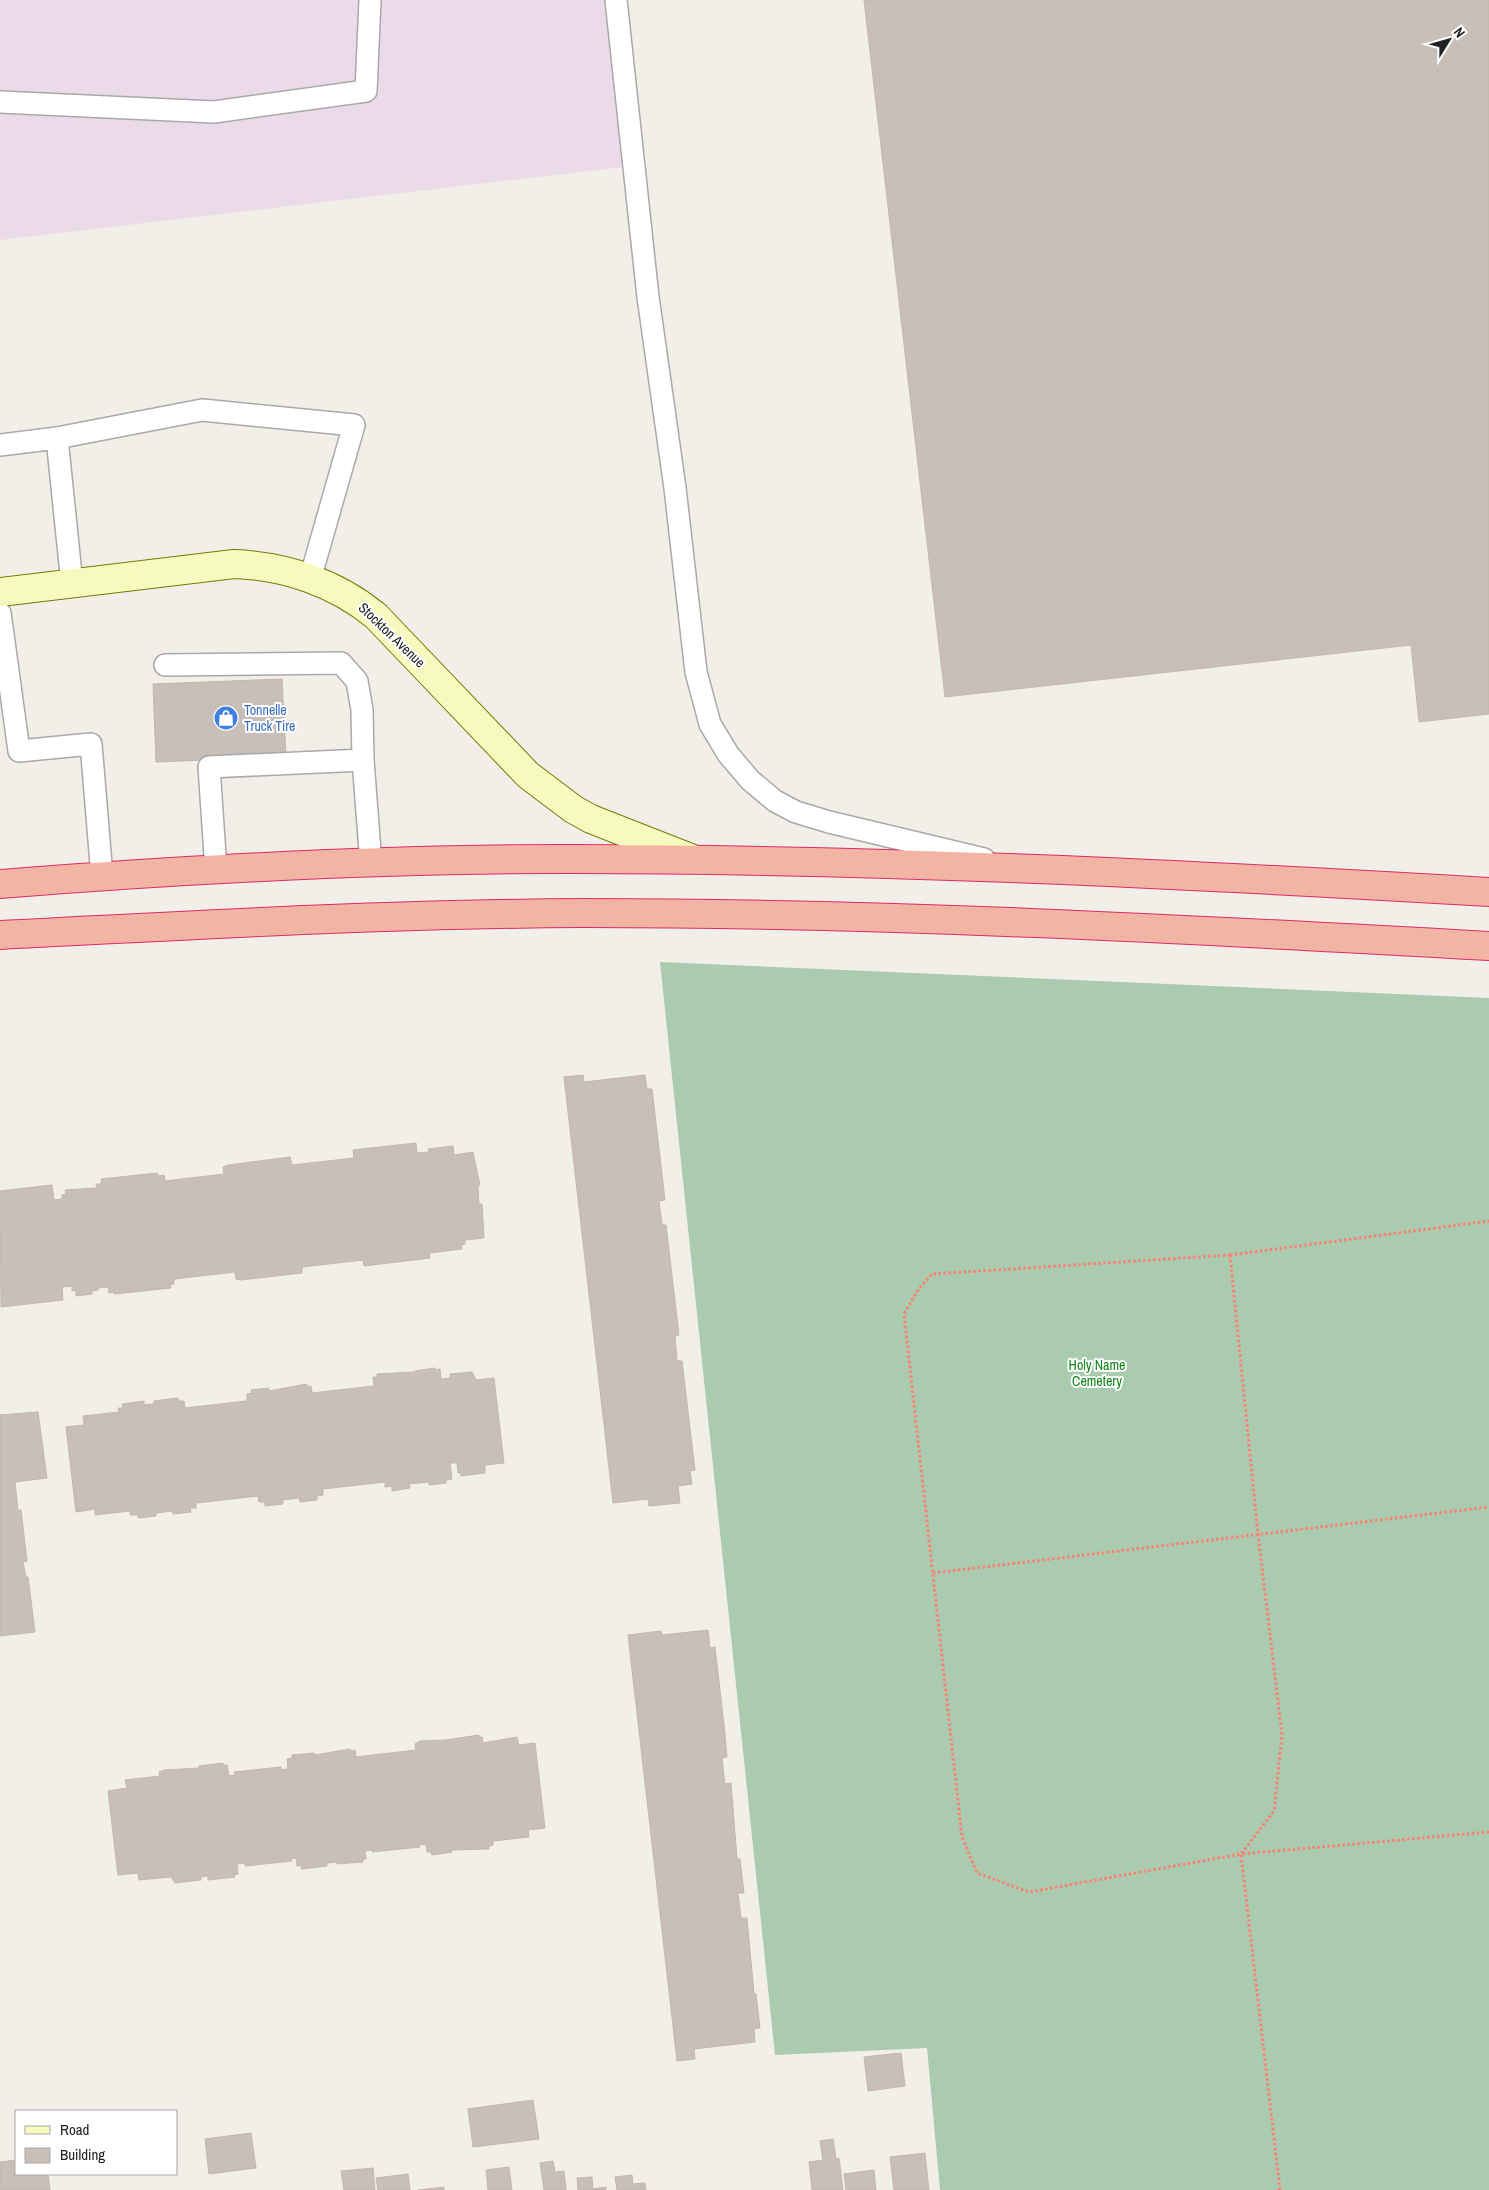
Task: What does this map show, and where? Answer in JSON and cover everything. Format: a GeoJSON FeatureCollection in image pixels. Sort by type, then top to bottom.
{"type":"FeatureCollection","features":[{"type":"Feature","properties":{"kind":"highway"},"geometry":{"type":"LineString","coordinates":[[0,884],[216,870],[565,859],[869,863],[1020,868],[1176,874],[1489,892]]}},
{"type":"Feature","properties":{"kind":"highway"},"geometry":{"type":"LineString","coordinates":[[0,935],[326,919],[492,914],[669,914],[965,919],[1489,946]]}},
{"type":"Feature","properties":{"kind":"main road","name":"Stockton Avenue"},"geometry":{"type":"LineString","coordinates":[[0,592],[234,564],[270,568],[310,579],[346,594],[376,616],[528,775],[555,796],[598,822],[696,860]]}},
{"type":"Feature","properties":{"kind":"lane"},"geometry":{"type":"LineString","coordinates":[[0,102],[214,112],[366,91],[370,0]]}},
{"type":"Feature","properties":{"kind":"lane"},"geometry":{"type":"LineString","coordinates":[[616,0],[648,298],[675,488],[699,691],[710,724],[739,769],[775,801],[803,814],[1020,868]]}},
{"type":"Feature","properties":{"kind":"lane"},"geometry":{"type":"LineString","coordinates":[[0,445],[56,438],[202,410],[354,425],[310,579]]}},
{"type":"Feature","properties":{"kind":"lane"},"geometry":{"type":"LineString","coordinates":[[56,438],[72,584]]}},
{"type":"Feature","properties":{"kind":"lane"},"geometry":{"type":"LineString","coordinates":[[0,613],[19,751],[92,744],[102,876]]}},
{"type":"Feature","properties":{"kind":"lane"},"geometry":{"type":"LineString","coordinates":[[165,665],[341,663],[357,681],[362,710],[363,760],[371,864]]}},
{"type":"Feature","properties":{"kind":"lane"},"geometry":{"type":"LineString","coordinates":[[216,870],[209,767],[363,760]]}},
{"type":"Feature","properties":{"kind":"path"},"geometry":{"type":"LineString","coordinates":[[1489,1222],[1230,1255],[932,1274],[918,1290],[904,1314],[962,1837],[977,1873],[1029,1892],[1241,1854],[1489,1832]]}},
{"type":"Feature","properties":{"kind":"path"},"geometry":{"type":"LineString","coordinates":[[1230,1255],[1258,1534],[1282,1735],[1274,1811],[1241,1854],[1280,2190]]}},
{"type":"Feature","properties":{"kind":"path"},"geometry":{"type":"LineString","coordinates":[[933,1573],[1489,1507]]}},
{"type":"Feature","properties":{"kind":"shaded area"},"geometry":{"type":"Polygon","coordinates":[[[0,0],[610,0],[632,166],[0,240],[0,0]]]}},
{"type":"Feature","properties":{"kind":"green space","name":"Holy Name Cemetery"},"geometry":{"type":"Polygon","coordinates":[[[660,962],[1489,998],[1489,2190],[940,2190],[927,2048],[775,2055],[660,962]]]}},
{"type":"Feature","properties":{"kind":"building"},"geometry":{"type":"Polygon","coordinates":[[[864,0],[1489,0],[1489,714],[1419,722],[1411,645],[945,697],[864,0]]]}},
{"type":"Feature","properties":{"kind":"building"},"geometry":{"type":"Polygon","coordinates":[[[282,679],[286,757],[156,762],[153,684],[282,679]]]}},
{"type":"Feature","properties":{"kind":"building"},"geometry":{"type":"Polygon","coordinates":[[[583,1075],[584,1082],[645,1075],[647,1089],[652,1089],[665,1200],[659,1201],[662,1225],[666,1225],[679,1335],[675,1336],[677,1361],[682,1361],[695,1470],[690,1471],[692,1484],[678,1486],[680,1503],[649,1506],[648,1499],[613,1503],[564,1077],[583,1075]]]}},
{"type":"Feature","properties":{"kind":"building"},"geometry":{"type":"Polygon","coordinates":[[[416,1143],[417,1153],[429,1152],[428,1149],[453,1146],[454,1155],[473,1152],[480,1185],[478,1186],[479,1204],[482,1204],[484,1238],[465,1240],[465,1244],[461,1245],[462,1249],[429,1253],[430,1258],[364,1266],[363,1260],[302,1267],[302,1273],[241,1280],[236,1279],[235,1272],[174,1279],[174,1284],[170,1284],[171,1288],[114,1294],[114,1292],[109,1293],[108,1287],[98,1288],[98,1290],[92,1291],[92,1294],[76,1296],[76,1290],[72,1291],[72,1286],[62,1287],[63,1300],[1,1307],[0,1191],[52,1185],[54,1200],[62,1199],[62,1195],[66,1194],[65,1190],[97,1188],[96,1184],[101,1184],[101,1179],[157,1173],[158,1176],[164,1175],[165,1181],[224,1174],[223,1167],[228,1165],[290,1157],[292,1165],[354,1158],[353,1150],[416,1143]]]}},
{"type":"Feature","properties":{"kind":"building"},"geometry":{"type":"Polygon","coordinates":[[[435,1368],[435,1370],[440,1369],[441,1379],[450,1378],[450,1374],[472,1372],[476,1380],[494,1378],[504,1463],[485,1465],[485,1473],[461,1476],[461,1473],[458,1473],[457,1463],[450,1463],[452,1479],[446,1480],[446,1483],[429,1485],[429,1482],[409,1484],[410,1488],[392,1491],[392,1486],[385,1487],[385,1482],[323,1489],[323,1495],[317,1496],[317,1500],[300,1502],[299,1498],[283,1500],[283,1504],[265,1506],[265,1502],[259,1502],[258,1496],[196,1503],[196,1508],[190,1508],[191,1512],[173,1514],[172,1511],[156,1513],[156,1516],[138,1518],[138,1515],[130,1515],[130,1511],[95,1515],[95,1509],[76,1512],[66,1427],[84,1425],[83,1416],[119,1412],[118,1408],[123,1408],[122,1404],[144,1401],[144,1405],[154,1404],[154,1401],[178,1398],[179,1401],[184,1401],[185,1408],[247,1401],[247,1394],[252,1393],[251,1390],[269,1388],[269,1391],[307,1384],[307,1387],[311,1386],[312,1393],[374,1386],[373,1377],[377,1377],[377,1374],[414,1372],[435,1368]]]}},
{"type":"Feature","properties":{"kind":"building"},"geometry":{"type":"Polygon","coordinates":[[[38,1412],[47,1478],[15,1482],[18,1510],[21,1510],[27,1561],[23,1562],[26,1577],[28,1577],[35,1632],[0,1636],[0,1415],[38,1412]]]}},
{"type":"Feature","properties":{"kind":"building"},"geometry":{"type":"Polygon","coordinates":[[[708,1630],[710,1648],[715,1647],[727,1757],[722,1758],[725,1784],[731,1783],[737,1859],[740,1859],[744,1893],[738,1893],[741,1918],[747,1918],[754,1994],[756,1994],[760,2028],[754,2029],[755,2042],[694,2049],[695,2059],[677,2061],[628,1635],[661,1631],[662,1635],[708,1630]]]}},
{"type":"Feature","properties":{"kind":"building"},"geometry":{"type":"Polygon","coordinates":[[[479,1735],[479,1737],[482,1737],[483,1743],[517,1737],[519,1745],[535,1743],[545,1828],[528,1830],[529,1837],[493,1841],[493,1845],[489,1846],[489,1849],[451,1850],[452,1852],[432,1855],[431,1852],[427,1852],[426,1844],[419,1845],[420,1847],[372,1852],[372,1850],[365,1851],[366,1859],[363,1859],[363,1862],[327,1863],[327,1866],[301,1869],[302,1866],[297,1866],[296,1858],[291,1859],[292,1861],[245,1866],[245,1863],[237,1864],[238,1874],[234,1875],[235,1877],[208,1880],[208,1876],[201,1877],[201,1880],[175,1883],[171,1877],[139,1880],[138,1873],[118,1875],[108,1791],[127,1788],[125,1780],[160,1776],[159,1772],[164,1770],[199,1768],[199,1766],[223,1763],[223,1765],[227,1765],[229,1776],[235,1775],[234,1772],[281,1767],[281,1770],[288,1769],[287,1759],[292,1758],[292,1755],[314,1753],[315,1755],[350,1749],[350,1751],[355,1750],[356,1757],[416,1750],[415,1744],[420,1741],[446,1740],[479,1735]]]}},
{"type":"Feature","properties":{"kind":"building"},"geometry":{"type":"Polygon","coordinates":[[[901,2053],[905,2086],[868,2091],[864,2057],[901,2053]]]}},
{"type":"Feature","properties":{"kind":"building"},"geometry":{"type":"Polygon","coordinates":[[[533,2100],[539,2139],[473,2147],[468,2109],[533,2100]]]}},
{"type":"Feature","properties":{"kind":"building"},"geometry":{"type":"Polygon","coordinates":[[[251,2133],[256,2168],[209,2174],[205,2139],[251,2133]]]}},
{"type":"Feature","properties":{"kind":"building"},"geometry":{"type":"Polygon","coordinates":[[[833,2139],[836,2159],[839,2158],[843,2190],[812,2190],[809,2162],[823,2160],[820,2141],[833,2139]]]}},
{"type":"Feature","properties":{"kind":"building"},"geometry":{"type":"Polygon","coordinates":[[[925,2153],[929,2190],[894,2190],[890,2157],[925,2153]]]}},
{"type":"Feature","properties":{"kind":"building"},"geometry":{"type":"Polygon","coordinates":[[[15,2160],[15,2175],[48,2175],[50,2190],[0,2190],[0,2162],[15,2160]]]}},
{"type":"Feature","properties":{"kind":"building"},"geometry":{"type":"Polygon","coordinates":[[[553,2161],[555,2172],[564,2171],[566,2190],[544,2190],[540,2163],[553,2161]]]}},
{"type":"Feature","properties":{"kind":"building"},"geometry":{"type":"Polygon","coordinates":[[[509,2167],[512,2190],[488,2190],[486,2170],[509,2167]]]}},
{"type":"Feature","properties":{"kind":"building"},"geometry":{"type":"Polygon","coordinates":[[[373,2168],[375,2190],[344,2190],[341,2171],[373,2168]]]}},
{"type":"Feature","properties":{"kind":"building"},"geometry":{"type":"Polygon","coordinates":[[[874,2170],[876,2190],[846,2190],[844,2174],[874,2170]]]}},
{"type":"Feature","properties":{"kind":"building"},"geometry":{"type":"Polygon","coordinates":[[[408,2174],[410,2190],[378,2190],[376,2178],[408,2174]]]}},
{"type":"Feature","properties":{"kind":"building"},"geometry":{"type":"Polygon","coordinates":[[[632,2175],[633,2184],[645,2183],[646,2190],[617,2190],[615,2177],[632,2175]]]}},
{"type":"Feature","properties":{"kind":"building"},"geometry":{"type":"Polygon","coordinates":[[[592,2177],[593,2189],[606,2187],[606,2190],[578,2190],[577,2178],[592,2177]]]}},
{"type":"Feature","properties":{"kind":"building"},"geometry":{"type":"Polygon","coordinates":[[[444,2187],[444,2190],[418,2190],[444,2187]]]}},
{"type":"Feature","properties":{"kind":"place","name":"Tonnelle Truck Tire"},"geometry":{"type":"Point","coordinates":[226,718]}}]}
